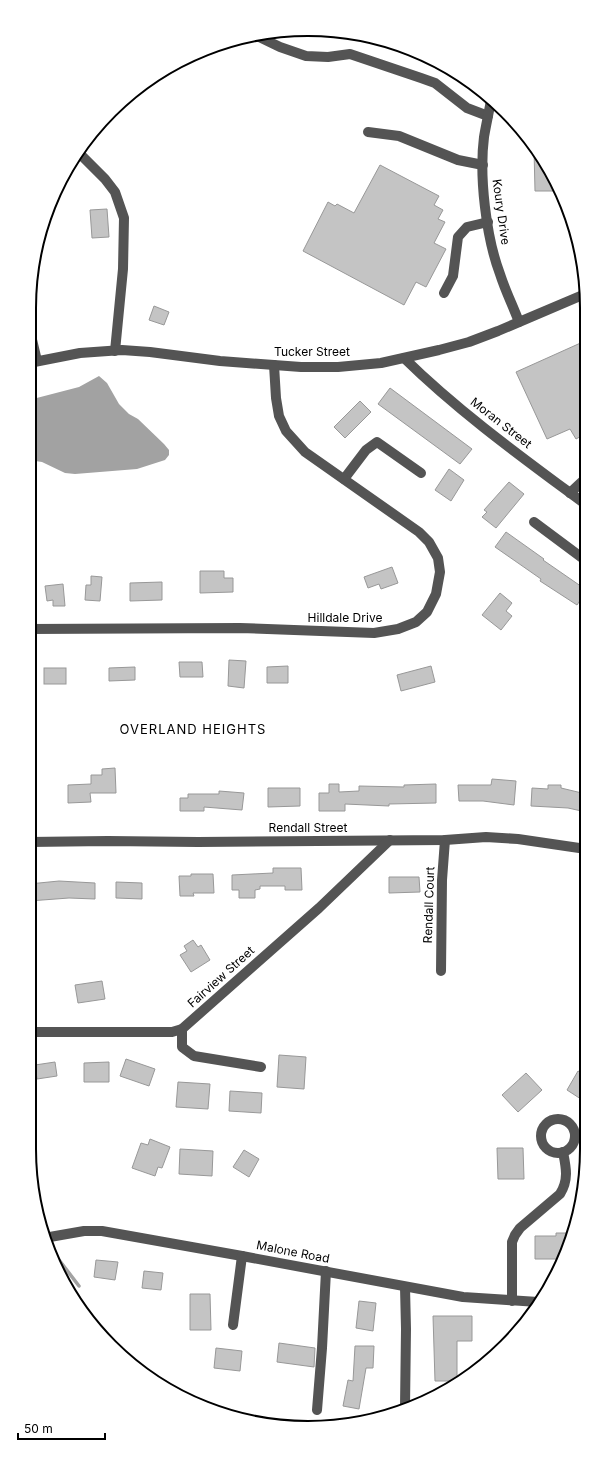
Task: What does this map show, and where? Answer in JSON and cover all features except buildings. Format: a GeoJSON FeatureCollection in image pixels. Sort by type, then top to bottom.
{"type":"FeatureCollection","features":[{"type":"Feature","properties":{"kind":"street"},"geometry":{"type":"LineString","coordinates":[[264,39],[280,47],[306,56],[328,57],[350,54],[421,78],[435,83],[468,108],[488,116]]}},
{"type":"Feature","properties":{"kind":"street","name":"Koury Drive"},"geometry":{"type":"LineString","coordinates":[[490,106],[484,138],[483,165],[485,204],[491,242],[499,273],[519,322]]}},
{"type":"Feature","properties":{"kind":"street"},"geometry":{"type":"LineString","coordinates":[[368,132],[399,136],[458,160],[483,165]]}},
{"type":"Feature","properties":{"kind":"street"},"geometry":{"type":"LineString","coordinates":[[82,156],[105,179],[115,192],[124,218],[122,269],[115,351]]}},
{"type":"Feature","properties":{"kind":"street"},"geometry":{"type":"LineString","coordinates":[[444,293],[453,276],[458,237],[467,227],[488,222]]}},
{"type":"Feature","properties":{"kind":"street","name":"Tucker Street"},"geometry":{"type":"LineString","coordinates":[[36,361],[80,353],[115,351],[150,352],[220,361],[301,367],[338,367],[381,363],[469,342],[579,296]]}},
{"type":"Feature","properties":{"kind":"street","name":"Moran Street"},"geometry":{"type":"LineString","coordinates":[[404,358],[427,381],[471,417],[580,500]]}},
{"type":"Feature","properties":{"kind":"street","name":"Hilldale Drive"},"geometry":{"type":"LineString","coordinates":[[36,629],[240,628],[374,633],[398,629],[416,622],[427,612],[436,594],[440,572],[438,558],[429,542],[419,532],[305,452],[286,431],[279,416],[276,398],[274,365]]}},
{"type":"Feature","properties":{"kind":"street"},"geometry":{"type":"LineString","coordinates":[[344,479],[366,450],[377,442],[421,472]]}},
{"type":"Feature","properties":{"kind":"street"},"geometry":{"type":"LineString","coordinates":[[570,493],[580,484]]}},
{"type":"Feature","properties":{"kind":"street"},"geometry":{"type":"LineString","coordinates":[[534,522],[580,556]]}},
{"type":"Feature","properties":{"kind":"street","name":"Rendall Street"},"geometry":{"type":"LineString","coordinates":[[36,842],[445,840],[486,837],[518,839],[580,848]]}},
{"type":"Feature","properties":{"kind":"street","name":"Fairview Street"},"geometry":{"type":"LineString","coordinates":[[182,1029],[320,908],[390,840]]}},
{"type":"Feature","properties":{"kind":"street","name":"Rendall Court"},"geometry":{"type":"LineString","coordinates":[[441,971],[442,880],[445,840]]}},
{"type":"Feature","properties":{"kind":"street"},"geometry":{"type":"LineString","coordinates":[[36,1032],[172,1032],[182,1029],[182,1047],[194,1056],[261,1067]]}},
{"type":"Feature","properties":{"kind":"street"},"geometry":{"type":"LineString","coordinates":[[512,1301],[512,1242],[520,1228],[560,1194],[564,1188],[567,1168],[563,1152]]}},
{"type":"Feature","properties":{"kind":"street","name":"Malone Road"},"geometry":{"type":"LineString","coordinates":[[50,1237],[78,1232],[102,1232],[326,1271],[464,1297],[533,1302]]}},
{"type":"Feature","properties":{"kind":"street"},"geometry":{"type":"LineString","coordinates":[[234,1325],[242,1256]]}},
{"type":"Feature","properties":{"kind":"street"},"geometry":{"type":"LineString","coordinates":[[317,1410],[326,1271]]}},
{"type":"Feature","properties":{"kind":"street"},"geometry":{"type":"LineString","coordinates":[[405,1287],[405,1403]]}},
{"type":"Feature","properties":{"kind":"shaded area"},"geometry":{"type":"Polygon","coordinates":[[[99,376],[107,383],[119,404],[129,414],[138,419],[169,450],[169,455],[165,460],[137,469],[75,474],[65,473],[42,462],[36,461],[36,398],[79,387],[99,376]]]}},
{"type":"Feature","properties":{"kind":"waterway"},"geometry":{"type":"LineString","coordinates":[[61,1263],[79,1286]]}},
{"type":"Feature","properties":{"kind":"district","name":"OVERLAND HEIGHTS"},"geometry":{"type":"Point","coordinates":[193,729]}}]}
